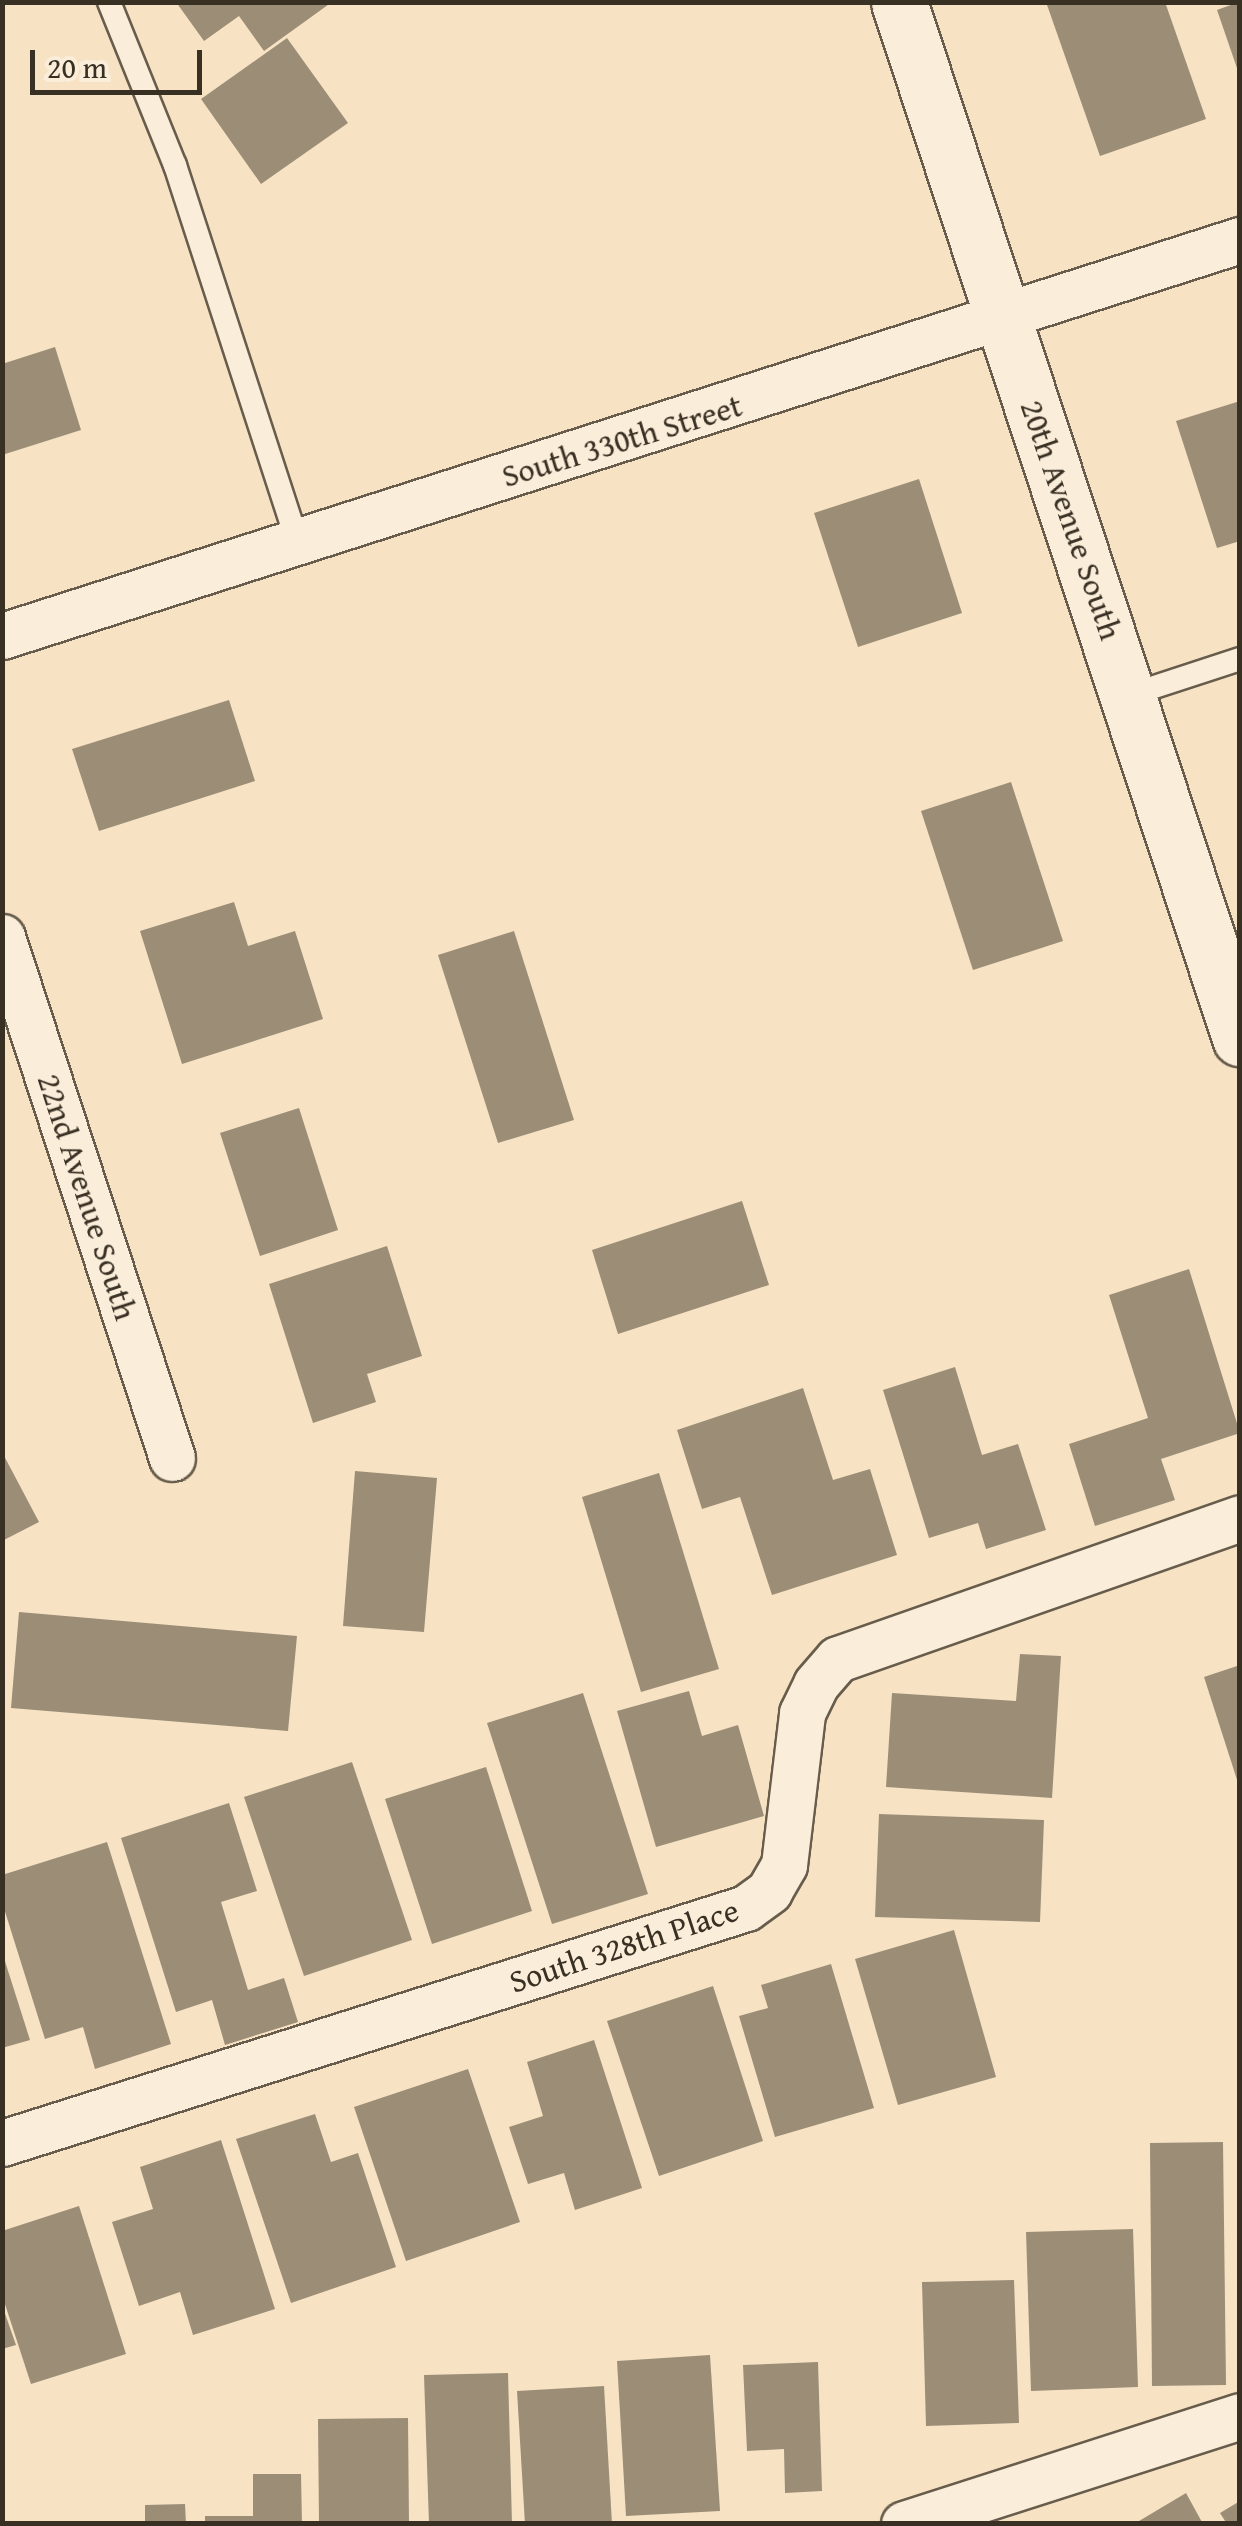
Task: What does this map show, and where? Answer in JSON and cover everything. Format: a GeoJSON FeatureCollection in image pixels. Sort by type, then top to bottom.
{"type":"FeatureCollection","features":[{"type":"Feature","properties":{"kind":"street","name":"20th Avenue South"},"geometry":{"type":"LineString","coordinates":[[899,2],[1240,1038]]}},
{"type":"Feature","properties":{"kind":"street","name":"South 330th Street"},"geometry":{"type":"LineString","coordinates":[[2,636],[1003,321],[1240,240]]}},
{"type":"Feature","properties":{"kind":"street","name":"22nd Avenue South"},"geometry":{"type":"LineString","coordinates":[[2,937],[172,1458]]}},
{"type":"Feature","properties":{"kind":"street","name":"South 328th Place"},"geometry":{"type":"LineString","coordinates":[[2,2143],[746,1908],[769,1891],[784,1865],[802,1713],[838,1659],[1240,1518]]}},
{"type":"Feature","properties":{"kind":"street"},"geometry":{"type":"LineString","coordinates":[[904,2524],[1240,2416]]}},
{"type":"Feature","properties":{"kind":"lane"},"geometry":{"type":"LineString","coordinates":[[109,2],[175,164],[298,543]]}},
{"type":"Feature","properties":{"kind":"lane"},"geometry":{"type":"LineString","coordinates":[[1130,695],[1240,659]]}},
{"type":"Feature","properties":{"kind":"building"},"geometry":{"type":"Polygon","coordinates":[[[176,2],[332,2],[264,51],[239,16],[204,41],[176,2]]]}},
{"type":"Feature","properties":{"kind":"building"},"geometry":{"type":"Polygon","coordinates":[[[1046,2],[1165,2],[1206,119],[1100,156],[1046,2]]]}},
{"type":"Feature","properties":{"kind":"building"},"geometry":{"type":"Polygon","coordinates":[[[1239,2],[1240,74],[1217,10],[1239,2]]]}},
{"type":"Feature","properties":{"kind":"building"},"geometry":{"type":"Polygon","coordinates":[[[287,38],[348,123],[261,184],[201,99],[287,38]]]}},
{"type":"Feature","properties":{"kind":"building"},"geometry":{"type":"Polygon","coordinates":[[[55,347],[81,430],[2,455],[2,364],[55,347]]]}},
{"type":"Feature","properties":{"kind":"building"},"geometry":{"type":"Polygon","coordinates":[[[1240,401],[1240,541],[1217,548],[1176,421],[1240,401]]]}},
{"type":"Feature","properties":{"kind":"building"},"geometry":{"type":"Polygon","coordinates":[[[919,479],[962,613],[858,647],[814,513],[919,479]]]}},
{"type":"Feature","properties":{"kind":"building"},"geometry":{"type":"Polygon","coordinates":[[[229,700],[255,781],[99,831],[72,749],[229,700]]]}},
{"type":"Feature","properties":{"kind":"building"},"geometry":{"type":"Polygon","coordinates":[[[1011,782],[1063,941],[973,970],[921,811],[1011,782]]]}},
{"type":"Feature","properties":{"kind":"building"},"geometry":{"type":"Polygon","coordinates":[[[234,902],[248,946],[295,931],[323,1019],[182,1064],[140,931],[234,902]]]}},
{"type":"Feature","properties":{"kind":"building"},"geometry":{"type":"Polygon","coordinates":[[[514,931],[574,1120],[498,1143],[438,955],[514,931]]]}},
{"type":"Feature","properties":{"kind":"building"},"geometry":{"type":"Polygon","coordinates":[[[299,1108],[338,1230],[260,1256],[220,1133],[299,1108]]]}},
{"type":"Feature","properties":{"kind":"building"},"geometry":{"type":"Polygon","coordinates":[[[742,1201],[769,1285],[618,1334],[592,1250],[742,1201]]]}},
{"type":"Feature","properties":{"kind":"building"},"geometry":{"type":"Polygon","coordinates":[[[387,1246],[422,1356],[367,1374],[376,1402],[313,1423],[269,1284],[387,1246]]]}},
{"type":"Feature","properties":{"kind":"building"},"geometry":{"type":"Polygon","coordinates":[[[1189,1269],[1240,1433],[1161,1459],[1175,1500],[1095,1526],[1069,1444],[1148,1418],[1109,1295],[1189,1269]]]}},
{"type":"Feature","properties":{"kind":"building"},"geometry":{"type":"Polygon","coordinates":[[[955,1367],[982,1455],[1018,1444],[1046,1530],[986,1549],[978,1523],[929,1538],[883,1390],[955,1367]]]}},
{"type":"Feature","properties":{"kind":"building"},"geometry":{"type":"Polygon","coordinates":[[[803,1388],[833,1480],[870,1469],[897,1555],[772,1595],[740,1497],[702,1509],[677,1430],[803,1388]]]}},
{"type":"Feature","properties":{"kind":"building"},"geometry":{"type":"Polygon","coordinates":[[[2,1452],[39,1522],[2,1541],[2,1452]]]}},
{"type":"Feature","properties":{"kind":"building"},"geometry":{"type":"Polygon","coordinates":[[[355,1471],[437,1478],[424,1632],[343,1626],[355,1471]]]}},
{"type":"Feature","properties":{"kind":"building"},"geometry":{"type":"Polygon","coordinates":[[[659,1473],[719,1669],[641,1692],[582,1497],[659,1473]]]}},
{"type":"Feature","properties":{"kind":"building"},"geometry":{"type":"Polygon","coordinates":[[[19,1612],[297,1636],[288,1731],[11,1708],[19,1612]]]}},
{"type":"Feature","properties":{"kind":"building"},"geometry":{"type":"Polygon","coordinates":[[[1020,1654],[1061,1656],[1052,1798],[886,1787],[892,1693],[1016,1701],[1020,1654]]]}},
{"type":"Feature","properties":{"kind":"building"},"geometry":{"type":"Polygon","coordinates":[[[1240,1665],[1240,1786],[1239,1786],[1204,1677],[1240,1665]]]}},
{"type":"Feature","properties":{"kind":"building"},"geometry":{"type":"Polygon","coordinates":[[[689,1691],[702,1736],[738,1725],[764,1816],[656,1847],[617,1711],[689,1691]]]}},
{"type":"Feature","properties":{"kind":"building"},"geometry":{"type":"Polygon","coordinates":[[[583,1693],[648,1894],[552,1924],[487,1723],[583,1693]]]}},
{"type":"Feature","properties":{"kind":"building"},"geometry":{"type":"Polygon","coordinates":[[[352,1762],[412,1940],[304,1976],[244,1797],[352,1762]]]}},
{"type":"Feature","properties":{"kind":"building"},"geometry":{"type":"Polygon","coordinates":[[[486,1767],[532,1911],[432,1944],[385,1799],[486,1767]]]}},
{"type":"Feature","properties":{"kind":"building"},"geometry":{"type":"Polygon","coordinates":[[[229,1803],[257,1891],[221,1902],[248,1990],[284,1978],[298,2022],[225,2045],[212,2000],[176,2012],[121,1838],[229,1803]]]}},
{"type":"Feature","properties":{"kind":"building"},"geometry":{"type":"Polygon","coordinates":[[[879,1814],[1044,1820],[1040,1922],[875,1917],[879,1814]]]}},
{"type":"Feature","properties":{"kind":"building"},"geometry":{"type":"Polygon","coordinates":[[[107,1842],[171,2044],[95,2069],[83,2027],[45,2039],[2,1902],[2,1875],[107,1842]]]}},
{"type":"Feature","properties":{"kind":"building"},"geometry":{"type":"Polygon","coordinates":[[[954,1930],[996,2077],[898,2105],[855,1959],[954,1930]]]}},
{"type":"Feature","properties":{"kind":"building"},"geometry":{"type":"Polygon","coordinates":[[[2,1956],[30,2040],[2,2048],[2,1956]]]}},
{"type":"Feature","properties":{"kind":"building"},"geometry":{"type":"Polygon","coordinates":[[[831,1964],[874,2108],[775,2137],[739,2016],[768,2008],[761,1985],[831,1964]]]}},
{"type":"Feature","properties":{"kind":"building"},"geometry":{"type":"Polygon","coordinates":[[[713,1986],[763,2141],[659,2176],[607,2021],[713,1986]]]}},
{"type":"Feature","properties":{"kind":"building"},"geometry":{"type":"Polygon","coordinates":[[[594,2040],[642,2188],[575,2210],[564,2173],[528,2184],[509,2127],[543,2116],[527,2062],[594,2040]]]}},
{"type":"Feature","properties":{"kind":"building"},"geometry":{"type":"Polygon","coordinates":[[[468,2069],[520,2222],[406,2261],[354,2107],[468,2069]]]}},
{"type":"Feature","properties":{"kind":"building"},"geometry":{"type":"Polygon","coordinates":[[[315,2114],[331,2162],[358,2153],[396,2267],[291,2303],[236,2139],[315,2114]]]}},
{"type":"Feature","properties":{"kind":"building"},"geometry":{"type":"Polygon","coordinates":[[[221,2140],[275,2309],[193,2335],[180,2292],[139,2306],[112,2222],[153,2209],[140,2167],[221,2140]]]}},
{"type":"Feature","properties":{"kind":"building"},"geometry":{"type":"Polygon","coordinates":[[[1223,2142],[1226,2385],[1152,2386],[1150,2143],[1223,2142]]]}},
{"type":"Feature","properties":{"kind":"building"},"geometry":{"type":"Polygon","coordinates":[[[79,2206],[126,2354],[31,2384],[2,2295],[2,2231],[79,2206]]]}},
{"type":"Feature","properties":{"kind":"building"},"geometry":{"type":"Polygon","coordinates":[[[1133,2229],[1138,2387],[1031,2391],[1026,2232],[1133,2229]]]}},
{"type":"Feature","properties":{"kind":"building"},"geometry":{"type":"Polygon","coordinates":[[[1014,2280],[1019,2423],[926,2426],[922,2282],[1014,2280]]]}},
{"type":"Feature","properties":{"kind":"building"},"geometry":{"type":"Polygon","coordinates":[[[2,2305],[16,2345],[2,2349],[2,2305]]]}},
{"type":"Feature","properties":{"kind":"building"},"geometry":{"type":"Polygon","coordinates":[[[710,2355],[720,2511],[626,2516],[617,2361],[710,2355]]]}},
{"type":"Feature","properties":{"kind":"building"},"geometry":{"type":"Polygon","coordinates":[[[818,2362],[822,2491],[785,2493],[784,2449],[747,2451],[743,2365],[818,2362]]]}},
{"type":"Feature","properties":{"kind":"building"},"geometry":{"type":"Polygon","coordinates":[[[508,2373],[512,2524],[429,2524],[424,2375],[508,2373]]]}},
{"type":"Feature","properties":{"kind":"building"},"geometry":{"type":"Polygon","coordinates":[[[604,2386],[612,2524],[525,2524],[517,2391],[604,2386]]]}},
{"type":"Feature","properties":{"kind":"building"},"geometry":{"type":"Polygon","coordinates":[[[408,2418],[409,2524],[319,2524],[318,2419],[408,2418]]]}},
{"type":"Feature","properties":{"kind":"building"},"geometry":{"type":"Polygon","coordinates":[[[253,2474],[301,2474],[302,2524],[205,2524],[205,2516],[253,2516],[253,2474]]]}},
{"type":"Feature","properties":{"kind":"building"},"geometry":{"type":"Polygon","coordinates":[[[1186,2493],[1203,2524],[1134,2524],[1186,2493]]]}},
{"type":"Feature","properties":{"kind":"building"},"geometry":{"type":"Polygon","coordinates":[[[1240,2501],[1240,2524],[1227,2524],[1220,2513],[1240,2501]]]}},
{"type":"Feature","properties":{"kind":"building"},"geometry":{"type":"Polygon","coordinates":[[[185,2504],[186,2524],[145,2524],[145,2505],[185,2504]]]}}]}
